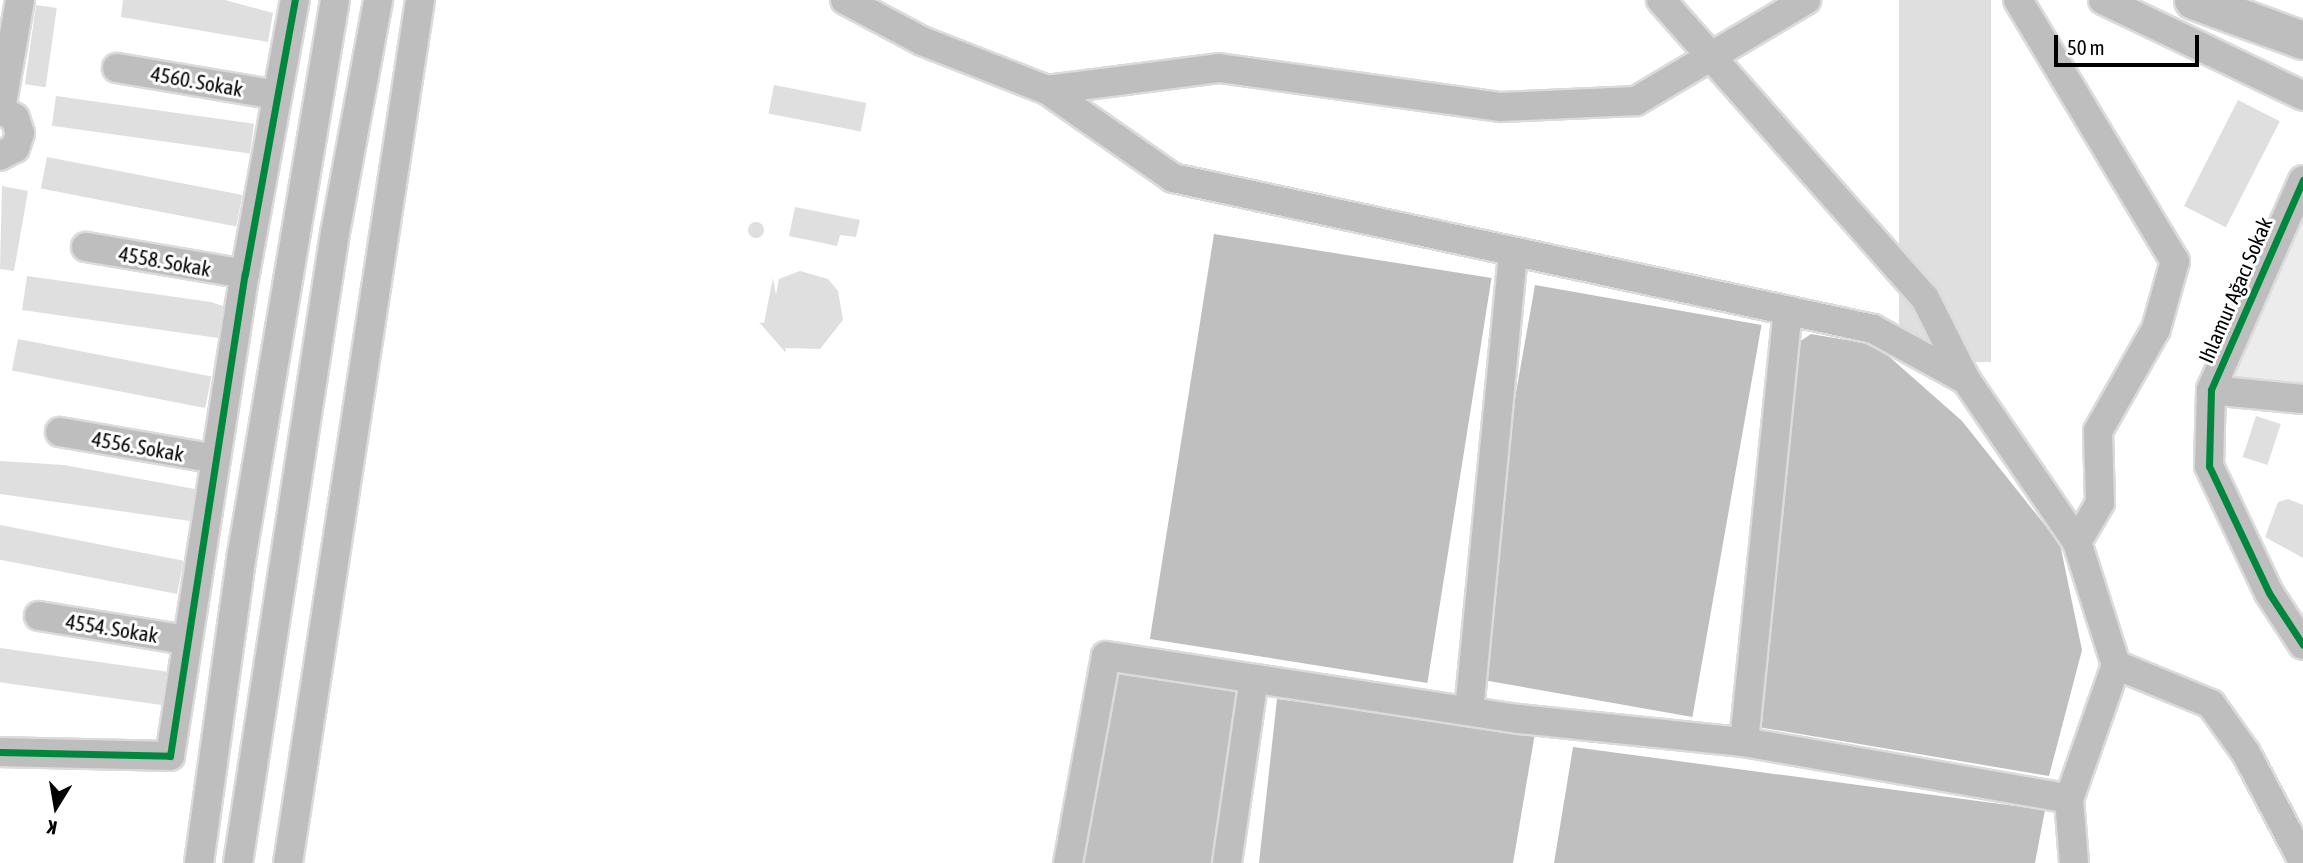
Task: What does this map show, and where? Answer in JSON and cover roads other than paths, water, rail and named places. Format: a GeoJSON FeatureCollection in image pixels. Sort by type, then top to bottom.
{"type":"FeatureCollection","features":[{"type":"Feature","properties":{"kind":"main road"},"geometry":{"type":"LineString","coordinates":[[2193,0],[2303,40]]}},
{"type":"Feature","properties":{"kind":"main road"},"geometry":{"type":"LineString","coordinates":[[2243,0],[2303,22]]}},
{"type":"Feature","properties":{"kind":"street"},"geometry":{"type":"LineString","coordinates":[[0,156],[15,148],[20,133],[15,118],[0,109],[20,0]]}},
{"type":"Feature","properties":{"kind":"street"},"geometry":{"type":"LineString","coordinates":[[0,752],[170,756],[185,640],[245,274],[296,0]]}},
{"type":"Feature","properties":{"kind":"street"},"geometry":{"type":"LineString","coordinates":[[199,863],[242,554],[335,0]]}},
{"type":"Feature","properties":{"kind":"street"},"geometry":{"type":"LineString","coordinates":[[238,863],[335,233],[378,0]]}},
{"type":"Feature","properties":{"kind":"street"},"geometry":{"type":"LineString","coordinates":[[288,863],[421,0]]}},
{"type":"Feature","properties":{"kind":"street"},"geometry":{"type":"LineString","coordinates":[[845,0],[922,41],[1047,90],[1173,178],[1513,254],[1873,330],[1966,380]]}},
{"type":"Feature","properties":{"kind":"street"},"geometry":{"type":"LineString","coordinates":[[1661,0],[1715,56],[1925,298],[1966,380],[2077,542],[2116,665],[2069,799],[2074,863]]}},
{"type":"Feature","properties":{"kind":"street"},"geometry":{"type":"LineString","coordinates":[[1047,90],[1219,68],[1501,107],[1636,101],[1806,0]]}},
{"type":"Feature","properties":{"kind":"street"},"geometry":{"type":"LineString","coordinates":[[2018,0],[2175,261],[2157,329],[2098,431],[2099,503],[2077,542]]}},
{"type":"Feature","properties":{"kind":"street"},"geometry":{"type":"LineString","coordinates":[[2103,0],[2303,96]]}},
{"type":"Feature","properties":{"kind":"street","name":"4560. Sokak"},"geometry":{"type":"LineString","coordinates":[[117,68],[277,95]]}},
{"type":"Feature","properties":{"kind":"street","name":"Ihlamur Ağacı Sokak"},"geometry":{"type":"LineString","coordinates":[[2303,180],[2211,390],[2209,466],[2269,593],[2303,645]]}},
{"type":"Feature","properties":{"kind":"street","name":"4558. Sokak"},"geometry":{"type":"LineString","coordinates":[[86,247],[245,274]]}},
{"type":"Feature","properties":{"kind":"street"},"geometry":{"type":"LineString","coordinates":[[1469,711],[1513,254]]}},
{"type":"Feature","properties":{"kind":"street"},"geometry":{"type":"LineString","coordinates":[[1744,742],[1788,311]]}},
{"type":"Feature","properties":{"kind":"street"},"geometry":{"type":"LineString","coordinates":[[2211,390],[2303,399]]}},
{"type":"Feature","properties":{"kind":"street","name":"4556. Sokak"},"geometry":{"type":"LineString","coordinates":[[60,432],[216,459]]}},
{"type":"Feature","properties":{"kind":"street","name":"4554. Sokak"},"geometry":{"type":"LineString","coordinates":[[39,616],[185,640]]}},
{"type":"Feature","properties":{"kind":"street"},"geometry":{"type":"LineString","coordinates":[[1068,863],[1106,656],[1469,711],[1744,742],[2069,799]]}},
{"type":"Feature","properties":{"kind":"street"},"geometry":{"type":"LineString","coordinates":[[2116,665],[2211,704],[2246,753],[2303,861]]}},
{"type":"Feature","properties":{"kind":"street"},"geometry":{"type":"LineString","coordinates":[[1227,863],[1254,679]]}},
{"type":"Feature","properties":{"kind":"tram line"},"geometry":{"type":"LineString","coordinates":[[2215,0],[2303,32]]}}]}
